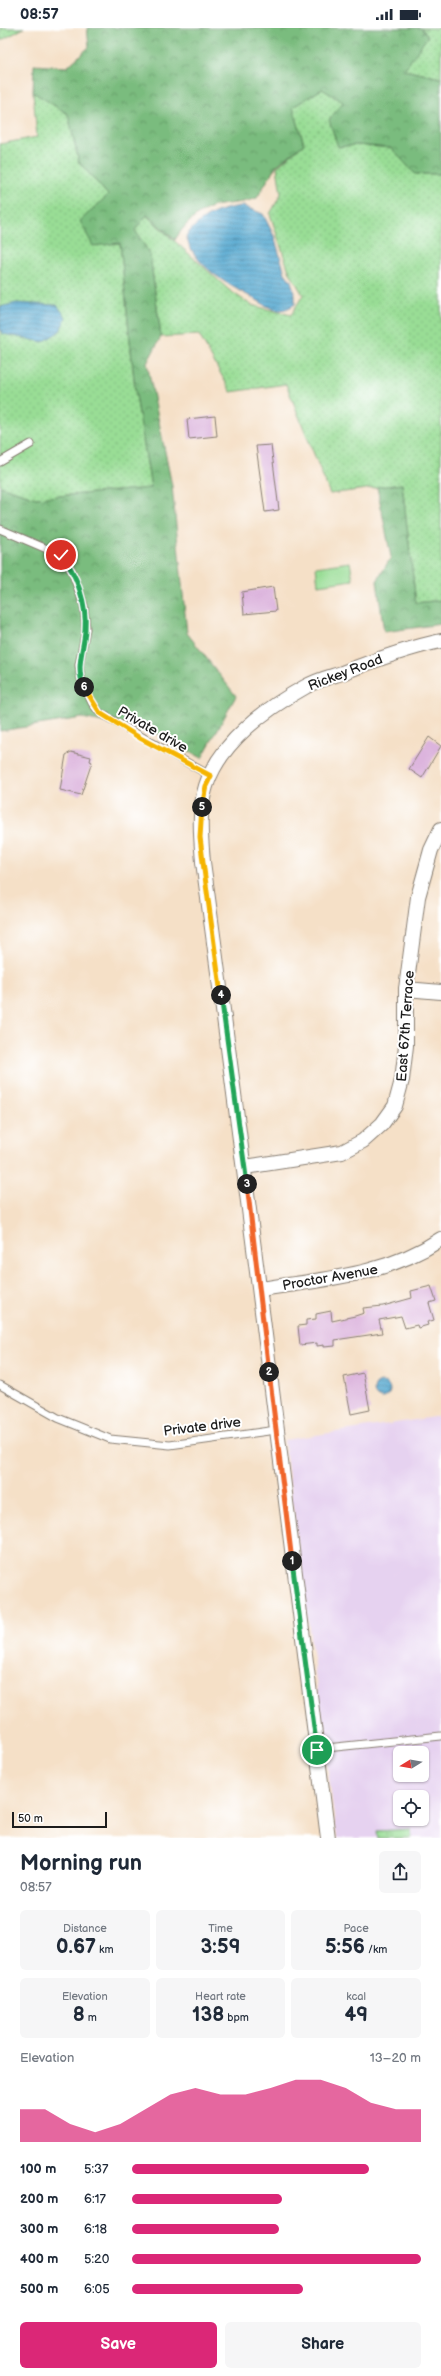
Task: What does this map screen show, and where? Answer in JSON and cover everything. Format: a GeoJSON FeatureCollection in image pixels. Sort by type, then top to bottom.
{"type":"FeatureCollection","features":[{"type":"Feature","properties":{"kind":"street","name":"Rickey Road"},"geometry":{"type":"LineString","coordinates":[[328,1838],[276,1430],[261,1289],[200,837],[204,797],[211,776],[226,752],[244,731],[274,707],[306,686],[400,652],[441,641]]}},
{"type":"Feature","properties":{"kind":"street","name":"East 67th Terrace"},"geometry":{"type":"LineString","coordinates":[[245,1167],[342,1152],[363,1141],[382,1124],[395,1106],[402,1080],[406,1046],[406,989],[418,897],[431,850],[441,829]]}},
{"type":"Feature","properties":{"kind":"street"},"geometry":{"type":"LineString","coordinates":[[406,989],[441,992]]}},
{"type":"Feature","properties":{"kind":"street","name":"Proctor Avenue"},"geometry":{"type":"LineString","coordinates":[[261,1289],[368,1272],[410,1257],[441,1239]]}},
{"type":"Feature","properties":{"kind":"lane"},"geometry":{"type":"LineString","coordinates":[[0,462],[30,444]]}},
{"type":"Feature","properties":{"kind":"lane","name":"Private drive"},"geometry":{"type":"LineString","coordinates":[[0,529],[61,555],[68,563],[84,606],[86,629],[79,665],[81,679],[100,713],[140,738],[211,776]]}},
{"type":"Feature","properties":{"kind":"lane","name":"Private drive"},"geometry":{"type":"LineString","coordinates":[[0,1385],[58,1418],[110,1439],[170,1445],[276,1430]]}},
{"type":"Feature","properties":{"kind":"lane"},"geometry":{"type":"LineString","coordinates":[[317,1750],[441,1736]]}},
{"type":"Feature","properties":{"kind":"shaded area"},"geometry":{"type":"Polygon","coordinates":[[[441,1416],[441,1838],[337,1838],[284,1440],[441,1416]]]}},
{"type":"Feature","properties":{"kind":"green space"},"geometry":{"type":"Polygon","coordinates":[[[0,28],[24,28],[0,41],[0,28]]]}},
{"type":"Feature","properties":{"kind":"green space"},"geometry":{"type":"Polygon","coordinates":[[[87,28],[421,28],[428,36],[404,70],[441,78],[441,174],[415,174],[391,148],[357,145],[338,147],[329,120],[343,102],[322,89],[293,107],[304,144],[276,166],[257,198],[207,209],[188,223],[175,240],[147,215],[135,230],[150,255],[161,337],[147,363],[172,486],[187,633],[236,696],[202,758],[152,731],[82,718],[0,731],[0,486],[36,498],[151,488],[135,389],[120,243],[93,246],[80,221],[108,195],[79,162],[68,114],[33,92],[34,65],[67,67],[89,47],[87,28]]]}},
{"type":"Feature","properties":{"kind":"green space"},"geometry":{"type":"Polygon","coordinates":[[[421,28],[441,28],[441,78],[403,70],[428,36],[421,28]]]}},
{"type":"Feature","properties":{"kind":"green space"},"geometry":{"type":"Polygon","coordinates":[[[322,89],[343,101],[338,146],[357,145],[392,148],[415,174],[441,174],[441,600],[416,603],[402,484],[330,494],[286,384],[231,392],[199,335],[161,337],[150,255],[135,230],[146,215],[229,290],[251,305],[291,315],[303,295],[289,271],[270,214],[281,194],[277,167],[304,144],[293,107],[322,89]]]}},
{"type":"Feature","properties":{"kind":"green space"},"geometry":{"type":"Polygon","coordinates":[[[33,92],[68,114],[79,162],[108,195],[120,243],[135,389],[151,488],[36,498],[0,486],[0,144],[37,137],[33,92]]]}},
{"type":"Feature","properties":{"kind":"green space"},"geometry":{"type":"Polygon","coordinates":[[[402,484],[416,603],[441,600],[441,624],[384,632],[377,581],[391,557],[377,487],[402,484]]]}},
{"type":"Feature","properties":{"kind":"green space"},"geometry":{"type":"Polygon","coordinates":[[[350,562],[353,580],[318,585],[316,567],[350,562]]]}},
{"type":"Feature","properties":{"kind":"green space"},"geometry":{"type":"Polygon","coordinates":[[[411,1829],[412,1838],[378,1838],[377,1831],[411,1829]]]}},
{"type":"Feature","properties":{"kind":"water"},"geometry":{"type":"Polygon","coordinates":[[[243,206],[263,214],[274,236],[285,273],[291,281],[295,295],[295,304],[289,308],[278,310],[266,306],[235,288],[204,266],[190,247],[186,236],[204,219],[219,211],[243,206]]]}},
{"type":"Feature","properties":{"kind":"water"},"geometry":{"type":"Polygon","coordinates":[[[16,303],[57,305],[66,317],[60,331],[43,342],[3,334],[0,330],[0,307],[16,303]]]}},
{"type":"Feature","properties":{"kind":"water"},"geometry":{"type":"Polygon","coordinates":[[[382,1382],[389,1387],[390,1390],[385,1397],[382,1398],[375,1393],[374,1390],[379,1383],[382,1382]]]}},
{"type":"Feature","properties":{"kind":"building"},"geometry":{"type":"Polygon","coordinates":[[[215,416],[217,436],[189,439],[187,419],[215,416]]]}},
{"type":"Feature","properties":{"kind":"building"},"geometry":{"type":"Polygon","coordinates":[[[271,445],[279,510],[265,512],[256,446],[271,445]]]}},
{"type":"Feature","properties":{"kind":"building"},"geometry":{"type":"Polygon","coordinates":[[[273,587],[276,611],[244,614],[242,592],[273,587]]]}},
{"type":"Feature","properties":{"kind":"building"},"geometry":{"type":"Polygon","coordinates":[[[429,737],[441,746],[422,778],[409,769],[429,737]]]}},
{"type":"Feature","properties":{"kind":"building"},"geometry":{"type":"Polygon","coordinates":[[[71,752],[91,757],[90,761],[92,762],[81,795],[60,790],[66,755],[71,752]]]}},
{"type":"Feature","properties":{"kind":"building"},"geometry":{"type":"Polygon","coordinates":[[[431,1286],[436,1301],[429,1303],[434,1320],[427,1322],[428,1325],[418,1328],[417,1325],[405,1328],[401,1316],[379,1320],[382,1333],[335,1340],[335,1346],[317,1346],[317,1343],[300,1345],[298,1326],[306,1325],[306,1320],[316,1319],[316,1314],[331,1311],[332,1321],[355,1316],[364,1313],[363,1308],[383,1306],[412,1298],[411,1291],[431,1286]]]}},
{"type":"Feature","properties":{"kind":"building"},"geometry":{"type":"Polygon","coordinates":[[[363,1373],[370,1410],[351,1414],[344,1377],[363,1373]]]}},
{"type":"Feature","properties":{"kind":"route"},"geometry":{"type":"LineString","coordinates":[[61,555],[68,563],[72,571],[84,606],[86,629],[79,665],[81,679],[92,703],[100,713],[140,738],[211,776],[206,786],[204,797],[201,814],[200,837],[261,1289],[274,1419],[317,1750]]}}]}
